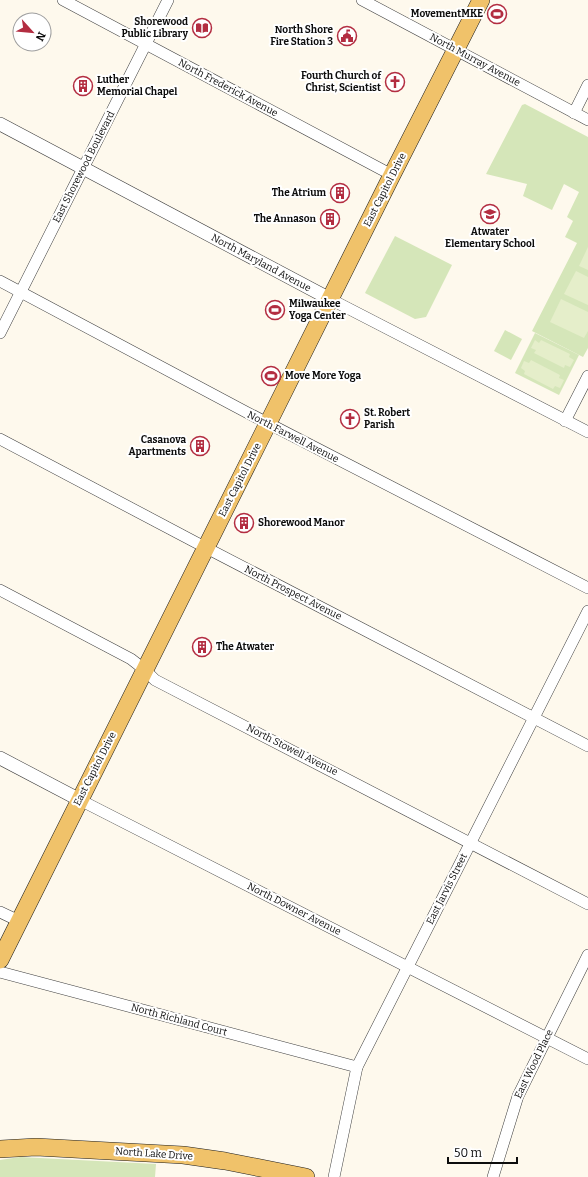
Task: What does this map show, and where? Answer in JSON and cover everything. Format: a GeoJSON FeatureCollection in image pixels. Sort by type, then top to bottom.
{"type":"FeatureCollection","features":[{"type":"Feature","properties":{"kind":"main road","name":"East Capitol Drive"},"geometry":{"type":"LineString","coordinates":[[0,960],[481,0]]}},
{"type":"Feature","properties":{"kind":"main road","name":"North Lake Drive"},"geometry":{"type":"LineString","coordinates":[[0,1150],[36,1147],[183,1155],[225,1161],[306,1177]]}},
{"type":"Feature","properties":{"kind":"street","name":"North Frederick Avenue"},"geometry":{"type":"LineString","coordinates":[[63,0],[392,175]]}},
{"type":"Feature","properties":{"kind":"street","name":"East Shorewood Boulevard"},"geometry":{"type":"LineString","coordinates":[[0,333],[168,0]]}},
{"type":"Feature","properties":{"kind":"street","name":"North Murray Avenue"},"geometry":{"type":"LineString","coordinates":[[362,0],[588,120]]}},
{"type":"Feature","properties":{"kind":"street"},"geometry":{"type":"LineString","coordinates":[[574,113],[588,85]]}},
{"type":"Feature","properties":{"kind":"street","name":"North Maryland Avenue"},"geometry":{"type":"LineString","coordinates":[[0,124],[330,299],[588,432]]}},
{"type":"Feature","properties":{"kind":"street","name":"North Farwell Avenue"},"geometry":{"type":"LineString","coordinates":[[0,281],[268,424],[588,588]]}},
{"type":"Feature","properties":{"kind":"street"},"geometry":{"type":"LineString","coordinates":[[565,421],[588,376]]}},
{"type":"Feature","properties":{"kind":"street","name":"North Prospect Avenue"},"geometry":{"type":"LineString","coordinates":[[0,439],[206,548],[588,746]]}},
{"type":"Feature","properties":{"kind":"street","name":"North Stowell Avenue"},"geometry":{"type":"LineString","coordinates":[[0,590],[131,659],[155,680],[588,904]]}},
{"type":"Feature","properties":{"kind":"street","name":"East Jarvis Street"},"geometry":{"type":"LineString","coordinates":[[334,1177],[357,1067],[588,611]]}},
{"type":"Feature","properties":{"kind":"street","name":"North Downer Avenue"},"geometry":{"type":"LineString","coordinates":[[0,758],[588,1059]]}},
{"type":"Feature","properties":{"kind":"street"},"geometry":{"type":"LineString","coordinates":[[0,912],[20,921]]}},
{"type":"Feature","properties":{"kind":"street","name":"East Wood Place"},"geometry":{"type":"LineString","coordinates":[[493,1177],[518,1096],[588,955]]}},
{"type":"Feature","properties":{"kind":"street","name":"North Richland Court"},"geometry":{"type":"LineString","coordinates":[[0,972],[357,1067]]}},
{"type":"Feature","properties":{"kind":"green space"},"geometry":{"type":"Polygon","coordinates":[[[525,104],[588,137],[588,348],[583,357],[532,331],[577,243],[565,237],[573,221],[567,217],[579,192],[564,184],[552,210],[523,196],[527,184],[486,174],[522,105],[525,104]]]}},
{"type":"Feature","properties":{"kind":"green space"},"geometry":{"type":"Polygon","coordinates":[[[395,236],[452,265],[426,317],[415,319],[365,293],[395,236]]]}},
{"type":"Feature","properties":{"kind":"green space"},"geometry":{"type":"Polygon","coordinates":[[[588,247],[588,270],[579,266],[588,247]]]}},
{"type":"Feature","properties":{"kind":"green space"},"geometry":{"type":"Polygon","coordinates":[[[576,271],[588,277],[588,305],[564,294],[576,271]]]}},
{"type":"Feature","properties":{"kind":"green space"},"geometry":{"type":"Polygon","coordinates":[[[561,299],[588,312],[588,331],[584,338],[550,322],[561,299]]]}},
{"type":"Feature","properties":{"kind":"green space"},"geometry":{"type":"Polygon","coordinates":[[[505,330],[522,339],[511,360],[494,351],[505,330]]]}},
{"type":"Feature","properties":{"kind":"green space"},"geometry":{"type":"Polygon","coordinates":[[[535,333],[579,355],[559,395],[515,373],[535,333]]]}},
{"type":"Feature","properties":{"kind":"green space"},"geometry":{"type":"Polygon","coordinates":[[[535,340],[539,343],[541,340],[570,354],[569,357],[574,360],[570,367],[565,365],[564,368],[534,353],[536,350],[531,348],[535,340]]]}},
{"type":"Feature","properties":{"kind":"green space"},"geometry":{"type":"Polygon","coordinates":[[[531,360],[560,375],[559,378],[564,380],[560,388],[555,386],[553,389],[524,374],[525,371],[521,368],[524,361],[529,363],[531,360]]]}},
{"type":"Feature","properties":{"kind":"green space"},"geometry":{"type":"Polygon","coordinates":[[[20,1157],[156,1164],[155,1177],[0,1177],[0,1160],[20,1157]]]}},
{"type":"Feature","properties":{"kind":"place","name":"MovementMKE"},"geometry":{"type":"Point","coordinates":[497,14]}},
{"type":"Feature","properties":{"kind":"place","name":"Shorewood Public Library"},"geometry":{"type":"Point","coordinates":[202,28]}},
{"type":"Feature","properties":{"kind":"place","name":"North Shore Fire Station 3"},"geometry":{"type":"Point","coordinates":[347,36]}},
{"type":"Feature","properties":{"kind":"place","name":"Fourth Church of Christ, Scientist"},"geometry":{"type":"Point","coordinates":[395,82]}},
{"type":"Feature","properties":{"kind":"place","name":"Luther Memorial Chapel"},"geometry":{"type":"Point","coordinates":[83,86]}},
{"type":"Feature","properties":{"kind":"place","name":"The Atrium"},"geometry":{"type":"Point","coordinates":[340,193]}},
{"type":"Feature","properties":{"kind":"place","name":"Atwater Elementary School"},"geometry":{"type":"Point","coordinates":[490,214]}},
{"type":"Feature","properties":{"kind":"place","name":"The Annason"},"geometry":{"type":"Point","coordinates":[330,219]}},
{"type":"Feature","properties":{"kind":"place","name":"Milwaukee Yoga Center"},"geometry":{"type":"Point","coordinates":[275,310]}},
{"type":"Feature","properties":{"kind":"place","name":"Move More Yoga"},"geometry":{"type":"Point","coordinates":[271,376]}},
{"type":"Feature","properties":{"kind":"place","name":"St. Robert Parish"},"geometry":{"type":"Point","coordinates":[350,419]}},
{"type":"Feature","properties":{"kind":"place","name":"Casanova Apartments"},"geometry":{"type":"Point","coordinates":[200,446]}},
{"type":"Feature","properties":{"kind":"place","name":"Shorewood Manor"},"geometry":{"type":"Point","coordinates":[244,523]}},
{"type":"Feature","properties":{"kind":"place","name":"The Atwater"},"geometry":{"type":"Point","coordinates":[202,647]}}]}
